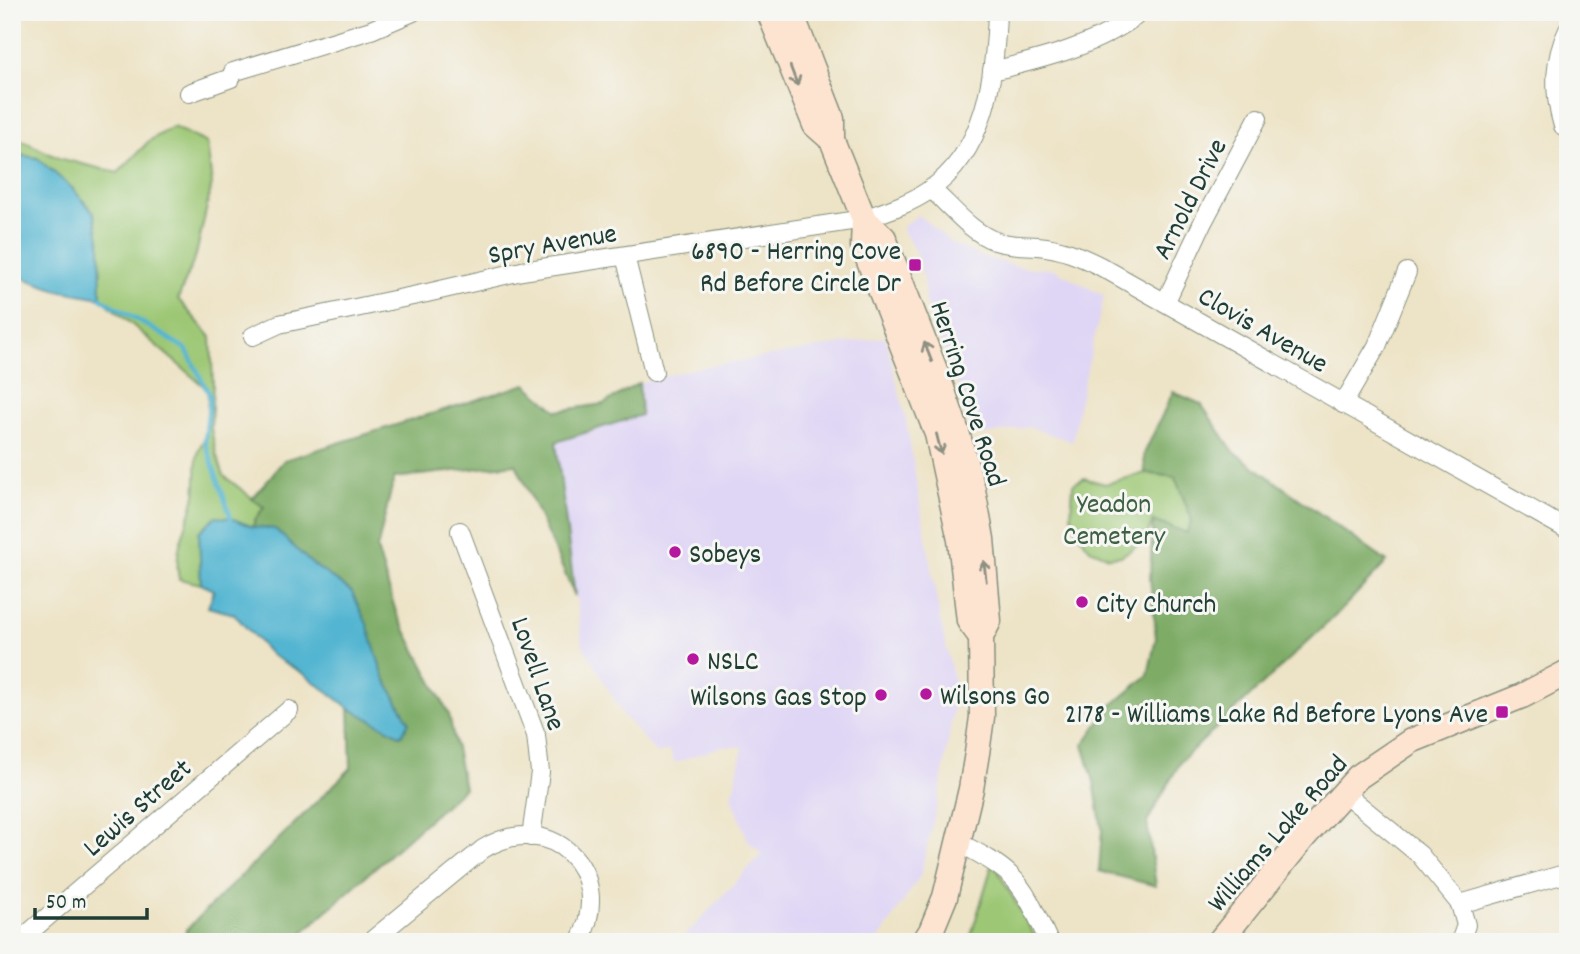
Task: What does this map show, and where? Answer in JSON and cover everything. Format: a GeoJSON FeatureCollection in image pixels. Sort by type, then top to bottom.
{"type":"FeatureCollection","features":[{"type":"Feature","properties":{"kind":"main road","name":"Herring Cove Road"},"geometry":{"type":"LineString","coordinates":[[769,12],[815,125],[832,140]]}},
{"type":"Feature","properties":{"kind":"main road","name":"Herring Cove Road"},"geometry":{"type":"LineString","coordinates":[[790,12],[832,118],[832,140],[864,219],[863,246],[937,434],[960,540],[969,621],[981,637],[982,717],[971,789],[945,897],[924,942]]}},
{"type":"Feature","properties":{"kind":"main road","name":"Williams Lake Road"},"geometry":{"type":"LineString","coordinates":[[1219,942],[1250,901],[1358,777],[1411,741],[1522,696],[1568,672]]}},
{"type":"Feature","properties":{"kind":"street"},"geometry":{"type":"LineString","coordinates":[[189,93],[231,78],[233,72],[371,30],[413,12]]}},
{"type":"Feature","properties":{"kind":"street","name":"Spry Avenue"},"geometry":{"type":"LineString","coordinates":[[253,336],[279,324],[522,271],[864,219],[914,200],[931,189],[956,166],[976,133],[986,106],[997,12]]}},
{"type":"Feature","properties":{"kind":"street"},"geometry":{"type":"LineString","coordinates":[[992,71],[1091,42],[1115,31],[1141,12]]}},
{"type":"Feature","properties":{"kind":"street"},"geometry":{"type":"LineString","coordinates":[[1563,126],[1557,102],[1556,72],[1560,50],[1568,30]]}},
{"type":"Feature","properties":{"kind":"street","name":"Arnold Drive"},"geometry":{"type":"LineString","coordinates":[[1166,301],[1203,222],[1258,118]]}},
{"type":"Feature","properties":{"kind":"street","name":"Clovis Avenue"},"geometry":{"type":"LineString","coordinates":[[931,189],[962,221],[992,240],[1018,247],[1045,247],[1078,255],[1166,301],[1568,530]]}},
{"type":"Feature","properties":{"kind":"street"},"geometry":{"type":"LineString","coordinates":[[625,256],[654,372]]}},
{"type":"Feature","properties":{"kind":"street"},"geometry":{"type":"LineString","coordinates":[[1343,404],[1377,346],[1407,272]]}},
{"type":"Feature","properties":{"kind":"street","name":"Lovell Lane"},"geometry":{"type":"LineString","coordinates":[[460,531],[536,735],[540,772],[531,837]]}},
{"type":"Feature","properties":{"kind":"street","name":"Lewis Street"},"geometry":{"type":"LineString","coordinates":[[18,942],[289,710]]}},
{"type":"Feature","properties":{"kind":"street"},"geometry":{"type":"LineString","coordinates":[[1343,792],[1420,855],[1460,904],[1466,925],[1460,942]]}},
{"type":"Feature","properties":{"kind":"street"},"geometry":{"type":"LineString","coordinates":[[370,942],[483,849],[503,839],[531,837],[564,848],[583,869],[589,884],[591,903],[585,931],[579,942]]}},
{"type":"Feature","properties":{"kind":"street"},"geometry":{"type":"LineString","coordinates":[[958,842],[989,859],[1010,875],[1024,892],[1049,942]]}},
{"type":"Feature","properties":{"kind":"street"},"geometry":{"type":"LineString","coordinates":[[1460,904],[1568,873]]}},
{"type":"Feature","properties":{"kind":"shaded area"},"geometry":{"type":"Polygon","coordinates":[[[918,215],[953,244],[979,256],[1019,267],[1054,269],[1104,296],[1078,408],[1073,442],[1030,427],[978,436],[925,302],[924,281],[918,257],[902,228],[918,215]]]}},
{"type":"Feature","properties":{"kind":"shaded area"},"geometry":{"type":"Polygon","coordinates":[[[885,337],[905,415],[940,619],[956,691],[940,792],[920,876],[877,942],[679,942],[762,854],[748,841],[732,796],[743,747],[723,746],[674,763],[670,750],[657,754],[624,716],[582,644],[556,442],[641,415],[639,383],[696,368],[885,337]]]}},
{"type":"Feature","properties":{"kind":"green space"},"geometry":{"type":"Polygon","coordinates":[[[173,127],[207,143],[212,184],[196,255],[178,299],[211,337],[211,429],[224,476],[264,507],[253,527],[231,518],[199,532],[201,584],[179,579],[177,567],[180,546],[195,494],[197,456],[207,436],[208,390],[101,298],[100,243],[53,173],[38,158],[12,154],[12,135],[58,158],[118,173],[149,141],[173,127]]]}},
{"type":"Feature","properties":{"kind":"green space"},"geometry":{"type":"Polygon","coordinates":[[[639,383],[641,415],[556,442],[575,596],[516,464],[394,478],[377,549],[396,612],[449,714],[464,788],[292,942],[184,942],[186,930],[351,768],[349,708],[401,736],[409,722],[383,675],[352,592],[311,563],[275,529],[253,527],[264,507],[252,499],[284,460],[526,384],[557,411],[603,404],[639,383]]]}},
{"type":"Feature","properties":{"kind":"green space"},"geometry":{"type":"Polygon","coordinates":[[[1173,392],[1201,404],[1234,452],[1387,562],[1336,615],[1181,761],[1147,822],[1156,886],[1099,871],[1102,829],[1094,782],[1083,745],[1110,707],[1148,675],[1156,638],[1150,578],[1153,521],[1187,533],[1192,520],[1175,477],[1145,473],[1144,454],[1173,392]]]}},
{"type":"Feature","properties":{"kind":"green space","name":"Yeadon Cemetery"},"geometry":{"type":"Polygon","coordinates":[[[1145,473],[1175,477],[1192,520],[1187,533],[1153,521],[1144,541],[1121,556],[1109,557],[1090,549],[1079,535],[1071,515],[1073,484],[1084,478],[1105,484],[1145,473]]]}},
{"type":"Feature","properties":{"kind":"green space"},"geometry":{"type":"Polygon","coordinates":[[[993,862],[1038,942],[969,942],[993,862]]]}},
{"type":"Feature","properties":{"kind":"water"},"geometry":{"type":"Polygon","coordinates":[[[12,154],[37,158],[72,188],[94,213],[100,243],[101,298],[57,290],[12,274],[12,154]]]}},
{"type":"Feature","properties":{"kind":"water"},"geometry":{"type":"Polygon","coordinates":[[[215,517],[231,518],[253,527],[275,529],[311,563],[352,592],[367,624],[383,675],[409,722],[401,736],[349,708],[304,674],[271,655],[234,614],[208,607],[214,590],[201,584],[199,532],[215,517]]]}},
{"type":"Feature","properties":{"kind":"waterway"},"geometry":{"type":"LineString","coordinates":[[101,298],[186,349],[210,396],[205,442],[231,518]]}},
{"type":"Feature","properties":{"kind":"place","name":"6890 - Herring Cove Rd Before Circle Dr"},"geometry":{"type":"Point","coordinates":[915,265]}},
{"type":"Feature","properties":{"kind":"place","name":"Sobeys"},"geometry":{"type":"Point","coordinates":[675,552]}},
{"type":"Feature","properties":{"kind":"place","name":"City Church"},"geometry":{"type":"Point","coordinates":[1082,602]}},
{"type":"Feature","properties":{"kind":"place","name":"NSLC"},"geometry":{"type":"Point","coordinates":[693,659]}},
{"type":"Feature","properties":{"kind":"place","name":"Wilsons Go"},"geometry":{"type":"Point","coordinates":[926,694]}},
{"type":"Feature","properties":{"kind":"place","name":"Wilsons Gas Stop"},"geometry":{"type":"Point","coordinates":[881,695]}},
{"type":"Feature","properties":{"kind":"place","name":"2178 - Williams Lake Rd Before Lyons Ave"},"geometry":{"type":"Point","coordinates":[1502,712]}}]}
